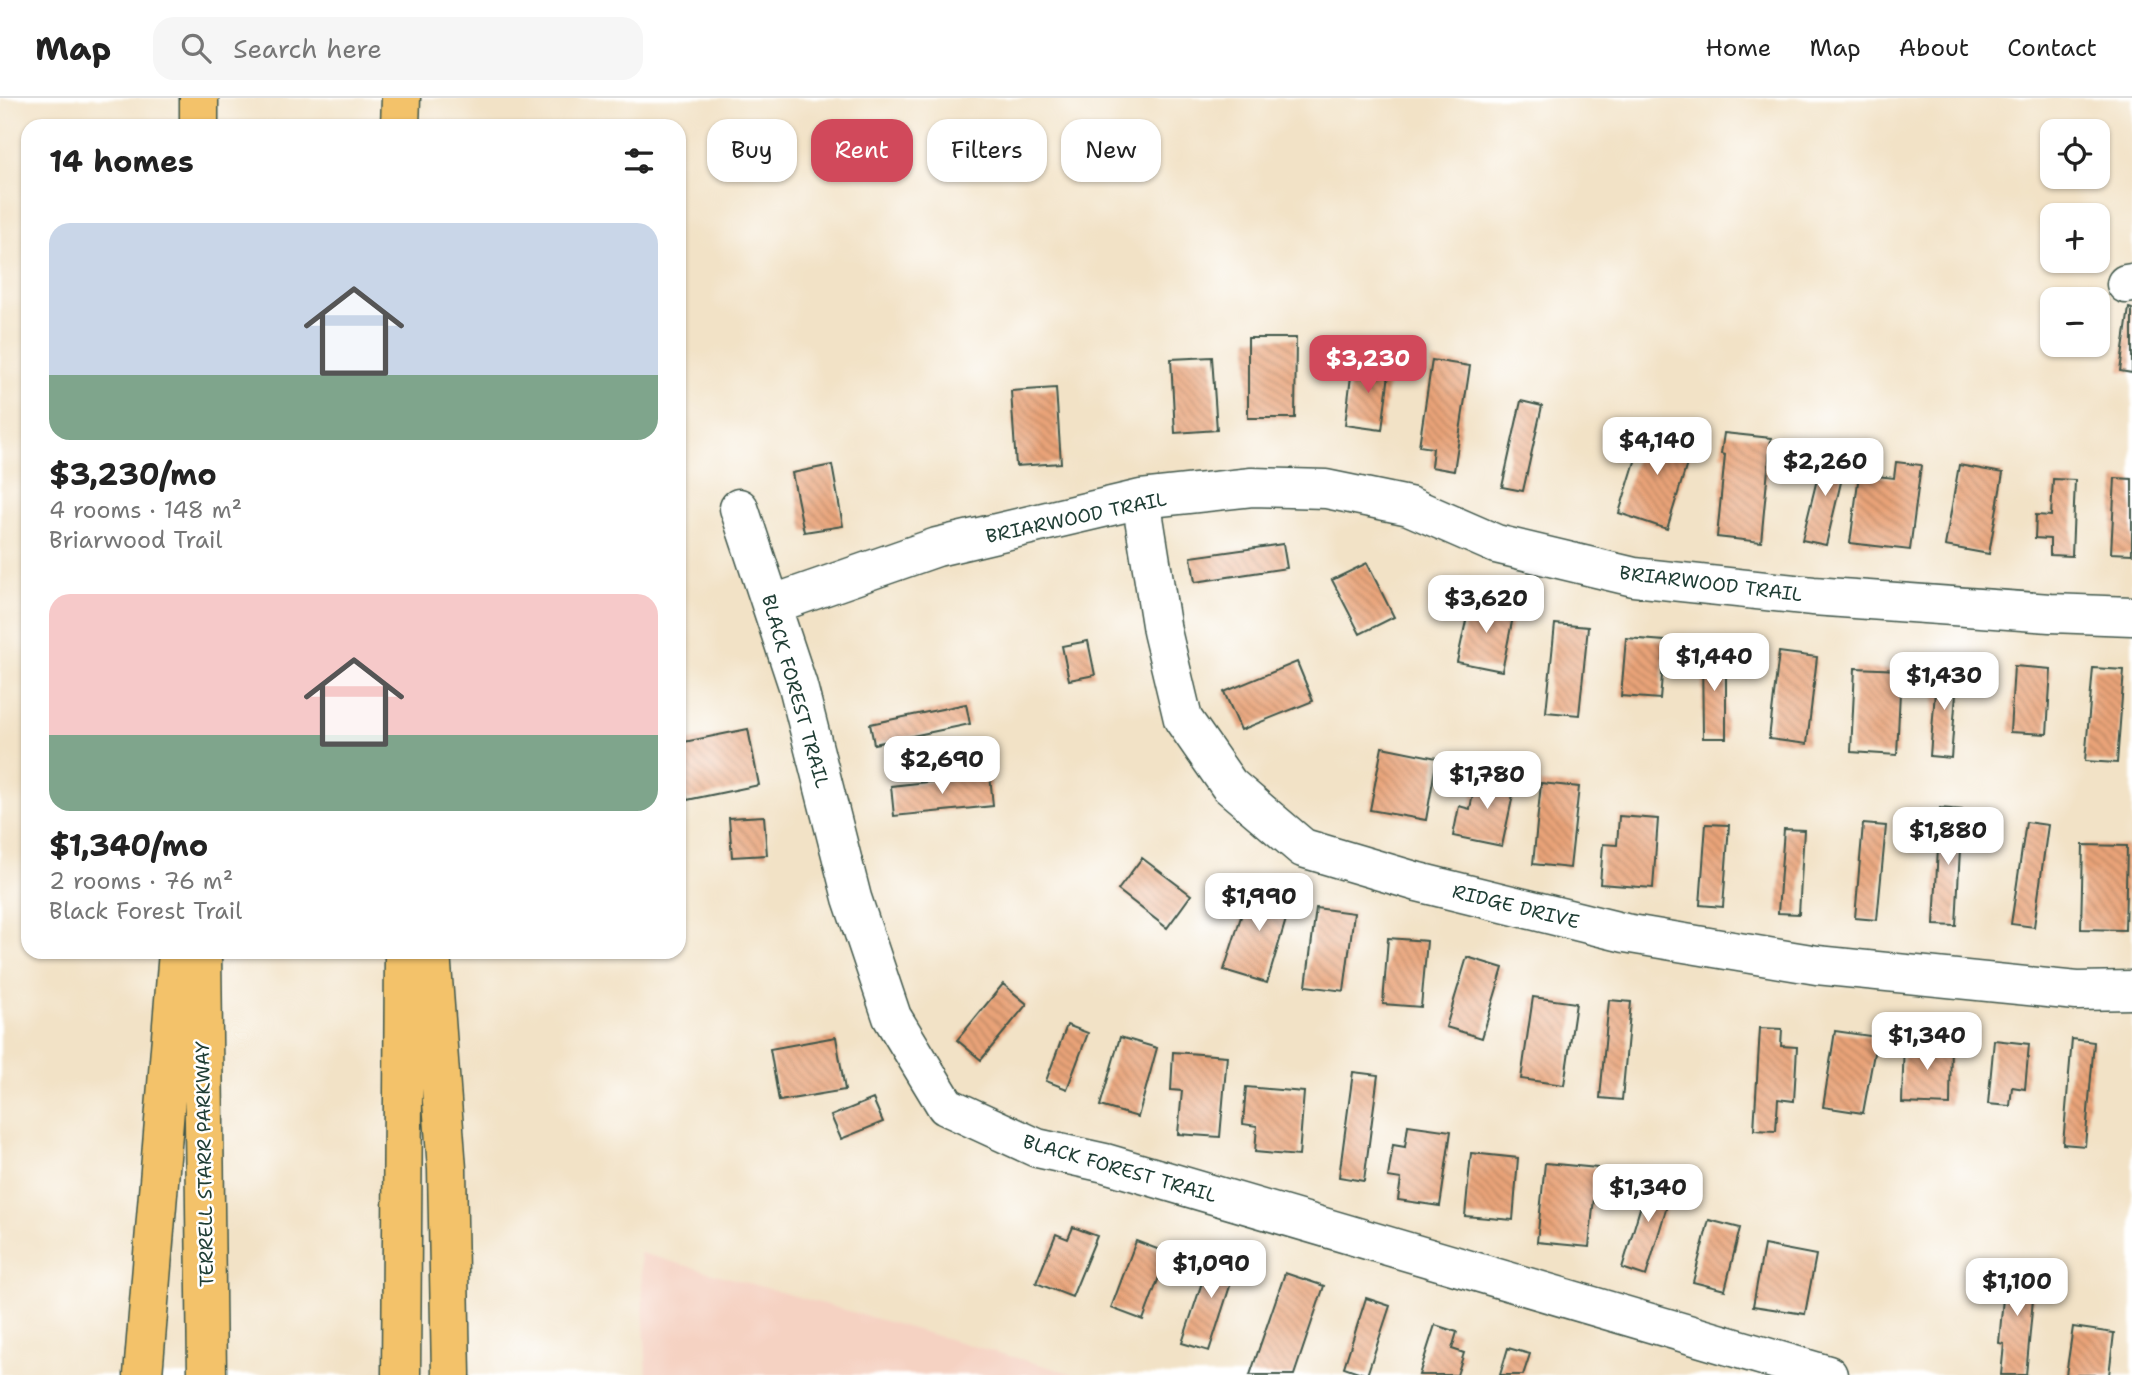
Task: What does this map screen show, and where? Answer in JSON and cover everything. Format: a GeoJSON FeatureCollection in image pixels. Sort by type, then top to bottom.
{"type":"FeatureCollection","features":[{"type":"Feature","properties":{"kind":"highway"},"geometry":{"type":"LineString","coordinates":[[199,98],[199,119]]}},
{"type":"Feature","properties":{"kind":"highway"},"geometry":{"type":"LineString","coordinates":[[400,119],[401,98]]}},
{"type":"Feature","properties":{"kind":"highway"},"geometry":{"type":"LineString","coordinates":[[143,1375],[177,959]]}},
{"type":"Feature","properties":{"kind":"highway","name":"TERRELL STARR PARKWAY"},"geometry":{"type":"LineString","coordinates":[[201,959],[207,1375]]}},
{"type":"Feature","properties":{"kind":"highway"},"geometry":{"type":"LineString","coordinates":[[401,1375],[404,959]]}},
{"type":"Feature","properties":{"kind":"highway"},"geometry":{"type":"LineString","coordinates":[[432,959],[447,1169],[451,1375]]}},
{"type":"Feature","properties":{"kind":"street","name":"BRIARWOOD TRAIL"},"geometry":{"type":"LineString","coordinates":[[771,605],[937,547],[1141,499],[1252,487],[1326,489],[1409,506],[1496,544],[1634,577],[1813,596],[2050,614],[2132,616]]}},
{"type":"Feature","properties":{"kind":"street","name":"RIDGE DRIVE"},"geometry":{"type":"LineString","coordinates":[[1141,499],[1162,631],[1183,719],[1229,785],[1303,848],[1418,882],[1625,933],[1817,965],[2077,991],[2132,990]]}},
{"type":"Feature","properties":{"kind":"street","name":"BLACK FOREST TRAIL"},"geometry":{"type":"LineString","coordinates":[[739,508],[798,686],[852,898],[892,1017],[946,1106],[1037,1148],[1105,1163],[1828,1375]]}},
{"type":"Feature","properties":{"kind":"shaded area"},"geometry":{"type":"Polygon","coordinates":[[[641,1253],[1077,1375],[647,1375],[641,1253]]]}},
{"type":"Feature","properties":{"kind":"building"},"geometry":{"type":"Polygon","coordinates":[[[2129,308],[2132,309],[2132,373],[2120,371],[2129,308]]]}},
{"type":"Feature","properties":{"kind":"building"},"geometry":{"type":"Polygon","coordinates":[[[1248,338],[1296,338],[1295,418],[1248,418],[1248,338]]]}},
{"type":"Feature","properties":{"kind":"building"},"geometry":{"type":"Polygon","coordinates":[[[1212,357],[1217,430],[1175,433],[1171,359],[1212,357]]]}},
{"type":"Feature","properties":{"kind":"building"},"geometry":{"type":"Polygon","coordinates":[[[1353,360],[1390,365],[1382,430],[1345,425],[1353,360]]]}},
{"type":"Feature","properties":{"kind":"building"},"geometry":{"type":"Polygon","coordinates":[[[1432,360],[1470,366],[1454,471],[1431,467],[1433,448],[1419,446],[1432,360]]]}},
{"type":"Feature","properties":{"kind":"building"},"geometry":{"type":"Polygon","coordinates":[[[1056,388],[1061,463],[1016,466],[1011,391],[1056,388]]]}},
{"type":"Feature","properties":{"kind":"building"},"geometry":{"type":"Polygon","coordinates":[[[1521,401],[1542,406],[1523,491],[1502,487],[1521,401]]]}},
{"type":"Feature","properties":{"kind":"building"},"geometry":{"type":"Polygon","coordinates":[[[1646,426],[1694,441],[1667,529],[1619,513],[1646,426]]]}},
{"type":"Feature","properties":{"kind":"building"},"geometry":{"type":"Polygon","coordinates":[[[1724,433],[1771,438],[1761,542],[1717,537],[1725,455],[1721,454],[1724,433]]]}},
{"type":"Feature","properties":{"kind":"building"},"geometry":{"type":"Polygon","coordinates":[[[1824,451],[1847,457],[1826,545],[1802,540],[1824,451]]]}},
{"type":"Feature","properties":{"kind":"building"},"geometry":{"type":"Polygon","coordinates":[[[1896,462],[1921,465],[1910,550],[1850,543],[1859,474],[1894,478],[1896,462]]]}},
{"type":"Feature","properties":{"kind":"building"},"geometry":{"type":"Polygon","coordinates":[[[832,465],[843,526],[804,532],[792,473],[832,465]]]}},
{"type":"Feature","properties":{"kind":"building"},"geometry":{"type":"Polygon","coordinates":[[[1959,465],[2003,473],[1989,554],[1945,546],[1959,465]]]}},
{"type":"Feature","properties":{"kind":"building"},"geometry":{"type":"Polygon","coordinates":[[[2115,478],[2132,479],[2132,554],[2111,553],[2115,478]]]}},
{"type":"Feature","properties":{"kind":"building"},"geometry":{"type":"Polygon","coordinates":[[[2053,479],[2075,480],[2072,556],[2050,555],[2050,539],[2035,538],[2036,515],[2051,516],[2053,479]]]}},
{"type":"Feature","properties":{"kind":"building"},"geometry":{"type":"Polygon","coordinates":[[[1283,544],[1287,568],[1195,582],[1191,557],[1283,544]]]}},
{"type":"Feature","properties":{"kind":"building"},"geometry":{"type":"Polygon","coordinates":[[[1367,563],[1394,617],[1360,634],[1332,580],[1367,563]]]}},
{"type":"Feature","properties":{"kind":"building"},"geometry":{"type":"Polygon","coordinates":[[[1471,598],[1515,607],[1502,671],[1457,662],[1471,598]]]}},
{"type":"Feature","properties":{"kind":"building"},"geometry":{"type":"Polygon","coordinates":[[[1555,624],[1588,627],[1579,715],[1546,712],[1555,624]]]}},
{"type":"Feature","properties":{"kind":"building"},"geometry":{"type":"Polygon","coordinates":[[[1626,638],[1665,641],[1660,699],[1621,696],[1626,638]]]}},
{"type":"Feature","properties":{"kind":"building"},"geometry":{"type":"Polygon","coordinates":[[[1088,641],[1095,675],[1069,680],[1062,646],[1088,641]]]}},
{"type":"Feature","properties":{"kind":"building"},"geometry":{"type":"Polygon","coordinates":[[[1702,648],[1726,648],[1726,738],[1703,738],[1702,648]]]}},
{"type":"Feature","properties":{"kind":"building"},"geometry":{"type":"Polygon","coordinates":[[[1779,652],[1817,657],[1807,744],[1769,739],[1779,652]]]}},
{"type":"Feature","properties":{"kind":"building"},"geometry":{"type":"Polygon","coordinates":[[[1297,662],[1313,701],[1241,730],[1224,692],[1297,662]]]}},
{"type":"Feature","properties":{"kind":"building"},"geometry":{"type":"Polygon","coordinates":[[[1937,666],[1958,668],[1951,758],[1930,756],[1937,666]]]}},
{"type":"Feature","properties":{"kind":"building"},"geometry":{"type":"Polygon","coordinates":[[[2014,666],[2051,669],[2047,734],[2010,732],[2014,666]]]}},
{"type":"Feature","properties":{"kind":"building"},"geometry":{"type":"Polygon","coordinates":[[[1855,668],[1901,670],[1897,755],[1851,752],[1855,668]]]}},
{"type":"Feature","properties":{"kind":"building"},"geometry":{"type":"Polygon","coordinates":[[[2093,668],[2124,670],[2117,763],[2085,761],[2093,668]]]}},
{"type":"Feature","properties":{"kind":"building"},"geometry":{"type":"Polygon","coordinates":[[[966,704],[970,724],[874,744],[870,724],[966,704]]]}},
{"type":"Feature","properties":{"kind":"building"},"geometry":{"type":"Polygon","coordinates":[[[748,729],[759,785],[687,800],[686,742],[748,729]]]}},
{"type":"Feature","properties":{"kind":"building"},"geometry":{"type":"Polygon","coordinates":[[[1382,747],[1437,758],[1426,820],[1370,810],[1382,747]]]}},
{"type":"Feature","properties":{"kind":"building"},"geometry":{"type":"Polygon","coordinates":[[[1477,773],[1516,781],[1502,846],[1453,836],[1459,806],[1470,809],[1477,773]]]}},
{"type":"Feature","properties":{"kind":"building"},"geometry":{"type":"Polygon","coordinates":[[[990,775],[993,806],[894,816],[891,786],[990,775]]]}},
{"type":"Feature","properties":{"kind":"building"},"geometry":{"type":"Polygon","coordinates":[[[1541,783],[1579,787],[1570,868],[1533,864],[1541,783]]]}},
{"type":"Feature","properties":{"kind":"building"},"geometry":{"type":"Polygon","coordinates":[[[1940,808],[1962,810],[1956,926],[1934,925],[1940,808]]]}},
{"type":"Feature","properties":{"kind":"building"},"geometry":{"type":"Polygon","coordinates":[[[764,816],[767,855],[732,857],[729,818],[764,816]]]}},
{"type":"Feature","properties":{"kind":"building"},"geometry":{"type":"Polygon","coordinates":[[[1619,816],[1658,819],[1653,888],[1600,884],[1603,844],[1617,845],[1619,816]]]}},
{"type":"Feature","properties":{"kind":"building"},"geometry":{"type":"Polygon","coordinates":[[[2026,822],[2048,825],[2034,927],[2011,924],[2026,822]]]}},
{"type":"Feature","properties":{"kind":"building"},"geometry":{"type":"Polygon","coordinates":[[[1706,824],[1729,825],[1723,907],[1700,905],[1706,824]]]}},
{"type":"Feature","properties":{"kind":"building"},"geometry":{"type":"Polygon","coordinates":[[[1863,824],[1886,826],[1877,920],[1855,918],[1863,824]]]}},
{"type":"Feature","properties":{"kind":"building"},"geometry":{"type":"Polygon","coordinates":[[[1784,829],[1804,830],[1799,914],[1778,913],[1784,829]]]}},
{"type":"Feature","properties":{"kind":"building"},"geometry":{"type":"Polygon","coordinates":[[[2083,845],[2127,846],[2125,930],[2081,929],[2083,845]]]}},
{"type":"Feature","properties":{"kind":"building"},"geometry":{"type":"Polygon","coordinates":[[[1142,858],[1191,895],[1167,928],[1118,890],[1142,858]]]}},
{"type":"Feature","properties":{"kind":"building"},"geometry":{"type":"Polygon","coordinates":[[[1252,882],[1293,896],[1267,983],[1224,970],[1252,882]]]}},
{"type":"Feature","properties":{"kind":"building"},"geometry":{"type":"Polygon","coordinates":[[[1316,908],[1354,913],[1344,991],[1306,986],[1316,908]]]}},
{"type":"Feature","properties":{"kind":"building"},"geometry":{"type":"Polygon","coordinates":[[[1388,938],[1427,941],[1421,1007],[1383,1004],[1388,938]]]}},
{"type":"Feature","properties":{"kind":"building"},"geometry":{"type":"Polygon","coordinates":[[[1467,957],[1503,968],[1482,1038],[1446,1027],[1467,957]]]}},
{"type":"Feature","properties":{"kind":"building"},"geometry":{"type":"Polygon","coordinates":[[[1003,984],[1027,1004],[981,1060],[957,1040],[1003,984]]]}},
{"type":"Feature","properties":{"kind":"building"},"geometry":{"type":"Polygon","coordinates":[[[1533,997],[1576,1003],[1564,1085],[1521,1079],[1533,997]]]}},
{"type":"Feature","properties":{"kind":"building"},"geometry":{"type":"Polygon","coordinates":[[[1609,1000],[1631,1002],[1622,1100],[1600,1098],[1609,1000]]]}},
{"type":"Feature","properties":{"kind":"building"},"geometry":{"type":"Polygon","coordinates":[[[1067,1025],[1088,1033],[1067,1089],[1046,1081],[1067,1025]]]}},
{"type":"Feature","properties":{"kind":"building"},"geometry":{"type":"Polygon","coordinates":[[[1760,1028],[1782,1029],[1781,1046],[1797,1047],[1794,1101],[1778,1099],[1776,1131],[1754,1130],[1760,1028]]]}},
{"type":"Feature","properties":{"kind":"building"},"geometry":{"type":"Polygon","coordinates":[[[1835,1031],[1877,1037],[1863,1113],[1823,1107],[1835,1031]]]}},
{"type":"Feature","properties":{"kind":"building"},"geometry":{"type":"Polygon","coordinates":[[[836,1037],[845,1090],[779,1101],[770,1049],[836,1037]]]}},
{"type":"Feature","properties":{"kind":"building"},"geometry":{"type":"Polygon","coordinates":[[[1120,1037],[1157,1048],[1138,1117],[1100,1106],[1120,1037]]]}},
{"type":"Feature","properties":{"kind":"building"},"geometry":{"type":"Polygon","coordinates":[[[1904,1039],[1951,1040],[1950,1105],[1902,1103],[1904,1039]]]}},
{"type":"Feature","properties":{"kind":"building"},"geometry":{"type":"Polygon","coordinates":[[[2072,1039],[2094,1042],[2085,1146],[2063,1144],[2072,1039]]]}},
{"type":"Feature","properties":{"kind":"building"},"geometry":{"type":"Polygon","coordinates":[[[1994,1040],[2029,1044],[2025,1089],[2012,1087],[2010,1106],[1988,1104],[1994,1040]]]}},
{"type":"Feature","properties":{"kind":"building"},"geometry":{"type":"Polygon","coordinates":[[[1173,1052],[1227,1056],[1220,1137],[1178,1134],[1182,1091],[1171,1090],[1173,1052]]]}},
{"type":"Feature","properties":{"kind":"building"},"geometry":{"type":"Polygon","coordinates":[[[1353,1072],[1378,1075],[1364,1181],[1339,1177],[1353,1072]]]}},
{"type":"Feature","properties":{"kind":"building"},"geometry":{"type":"Polygon","coordinates":[[[1246,1087],[1304,1092],[1299,1156],[1255,1152],[1257,1126],[1243,1124],[1246,1087]]]}},
{"type":"Feature","properties":{"kind":"building"},"geometry":{"type":"Polygon","coordinates":[[[873,1099],[883,1122],[841,1139],[831,1116],[873,1099]]]}},
{"type":"Feature","properties":{"kind":"building"},"geometry":{"type":"Polygon","coordinates":[[[1408,1125],[1451,1131],[1440,1206],[1398,1200],[1401,1179],[1388,1177],[1393,1145],[1405,1147],[1408,1125]]]}},
{"type":"Feature","properties":{"kind":"building"},"geometry":{"type":"Polygon","coordinates":[[[1471,1153],[1518,1158],[1513,1220],[1465,1216],[1471,1153]]]}},
{"type":"Feature","properties":{"kind":"building"},"geometry":{"type":"Polygon","coordinates":[[[1545,1163],[1597,1168],[1589,1247],[1537,1242],[1545,1163]]]}},
{"type":"Feature","properties":{"kind":"building"},"geometry":{"type":"Polygon","coordinates":[[[1651,1172],[1675,1179],[1646,1276],[1622,1268],[1651,1172]]]}},
{"type":"Feature","properties":{"kind":"building"},"geometry":{"type":"Polygon","coordinates":[[[1709,1220],[1740,1228],[1725,1290],[1693,1282],[1709,1220]]]}},
{"type":"Feature","properties":{"kind":"building"},"geometry":{"type":"Polygon","coordinates":[[[1073,1227],[1097,1236],[1072,1297],[1036,1283],[1056,1234],[1068,1239],[1073,1227]]]}},
{"type":"Feature","properties":{"kind":"building"},"geometry":{"type":"Polygon","coordinates":[[[1136,1241],[1168,1253],[1143,1320],[1111,1308],[1136,1241]]]}},
{"type":"Feature","properties":{"kind":"building"},"geometry":{"type":"Polygon","coordinates":[[[1764,1245],[1816,1255],[1805,1314],[1753,1306],[1764,1245]]]}},
{"type":"Feature","properties":{"kind":"building"},"geometry":{"type":"Polygon","coordinates":[[[1213,1249],[1239,1258],[1209,1351],[1182,1343],[1213,1249]]]}},
{"type":"Feature","properties":{"kind":"building"},"geometry":{"type":"Polygon","coordinates":[[[2006,1264],[2036,1267],[2026,1375],[2001,1375],[2004,1344],[1999,1343],[2006,1264]]]}},
{"type":"Feature","properties":{"kind":"building"},"geometry":{"type":"Polygon","coordinates":[[[1285,1273],[1324,1286],[1294,1375],[1250,1375],[1285,1273]]]}},
{"type":"Feature","properties":{"kind":"building"},"geometry":{"type":"Polygon","coordinates":[[[1366,1298],[1390,1306],[1367,1375],[1344,1367],[1366,1298]]]}},
{"type":"Feature","properties":{"kind":"building"},"geometry":{"type":"Polygon","coordinates":[[[1435,1325],[1457,1332],[1452,1349],[1464,1353],[1457,1375],[1419,1375],[1435,1325]]]}},
{"type":"Feature","properties":{"kind":"building"},"geometry":{"type":"Polygon","coordinates":[[[2073,1327],[2114,1333],[2109,1375],[2066,1375],[2073,1327]]]}},
{"type":"Feature","properties":{"kind":"building"},"geometry":{"type":"Polygon","coordinates":[[[1508,1348],[1530,1354],[1523,1375],[1500,1375],[1508,1348]]]}}]}
